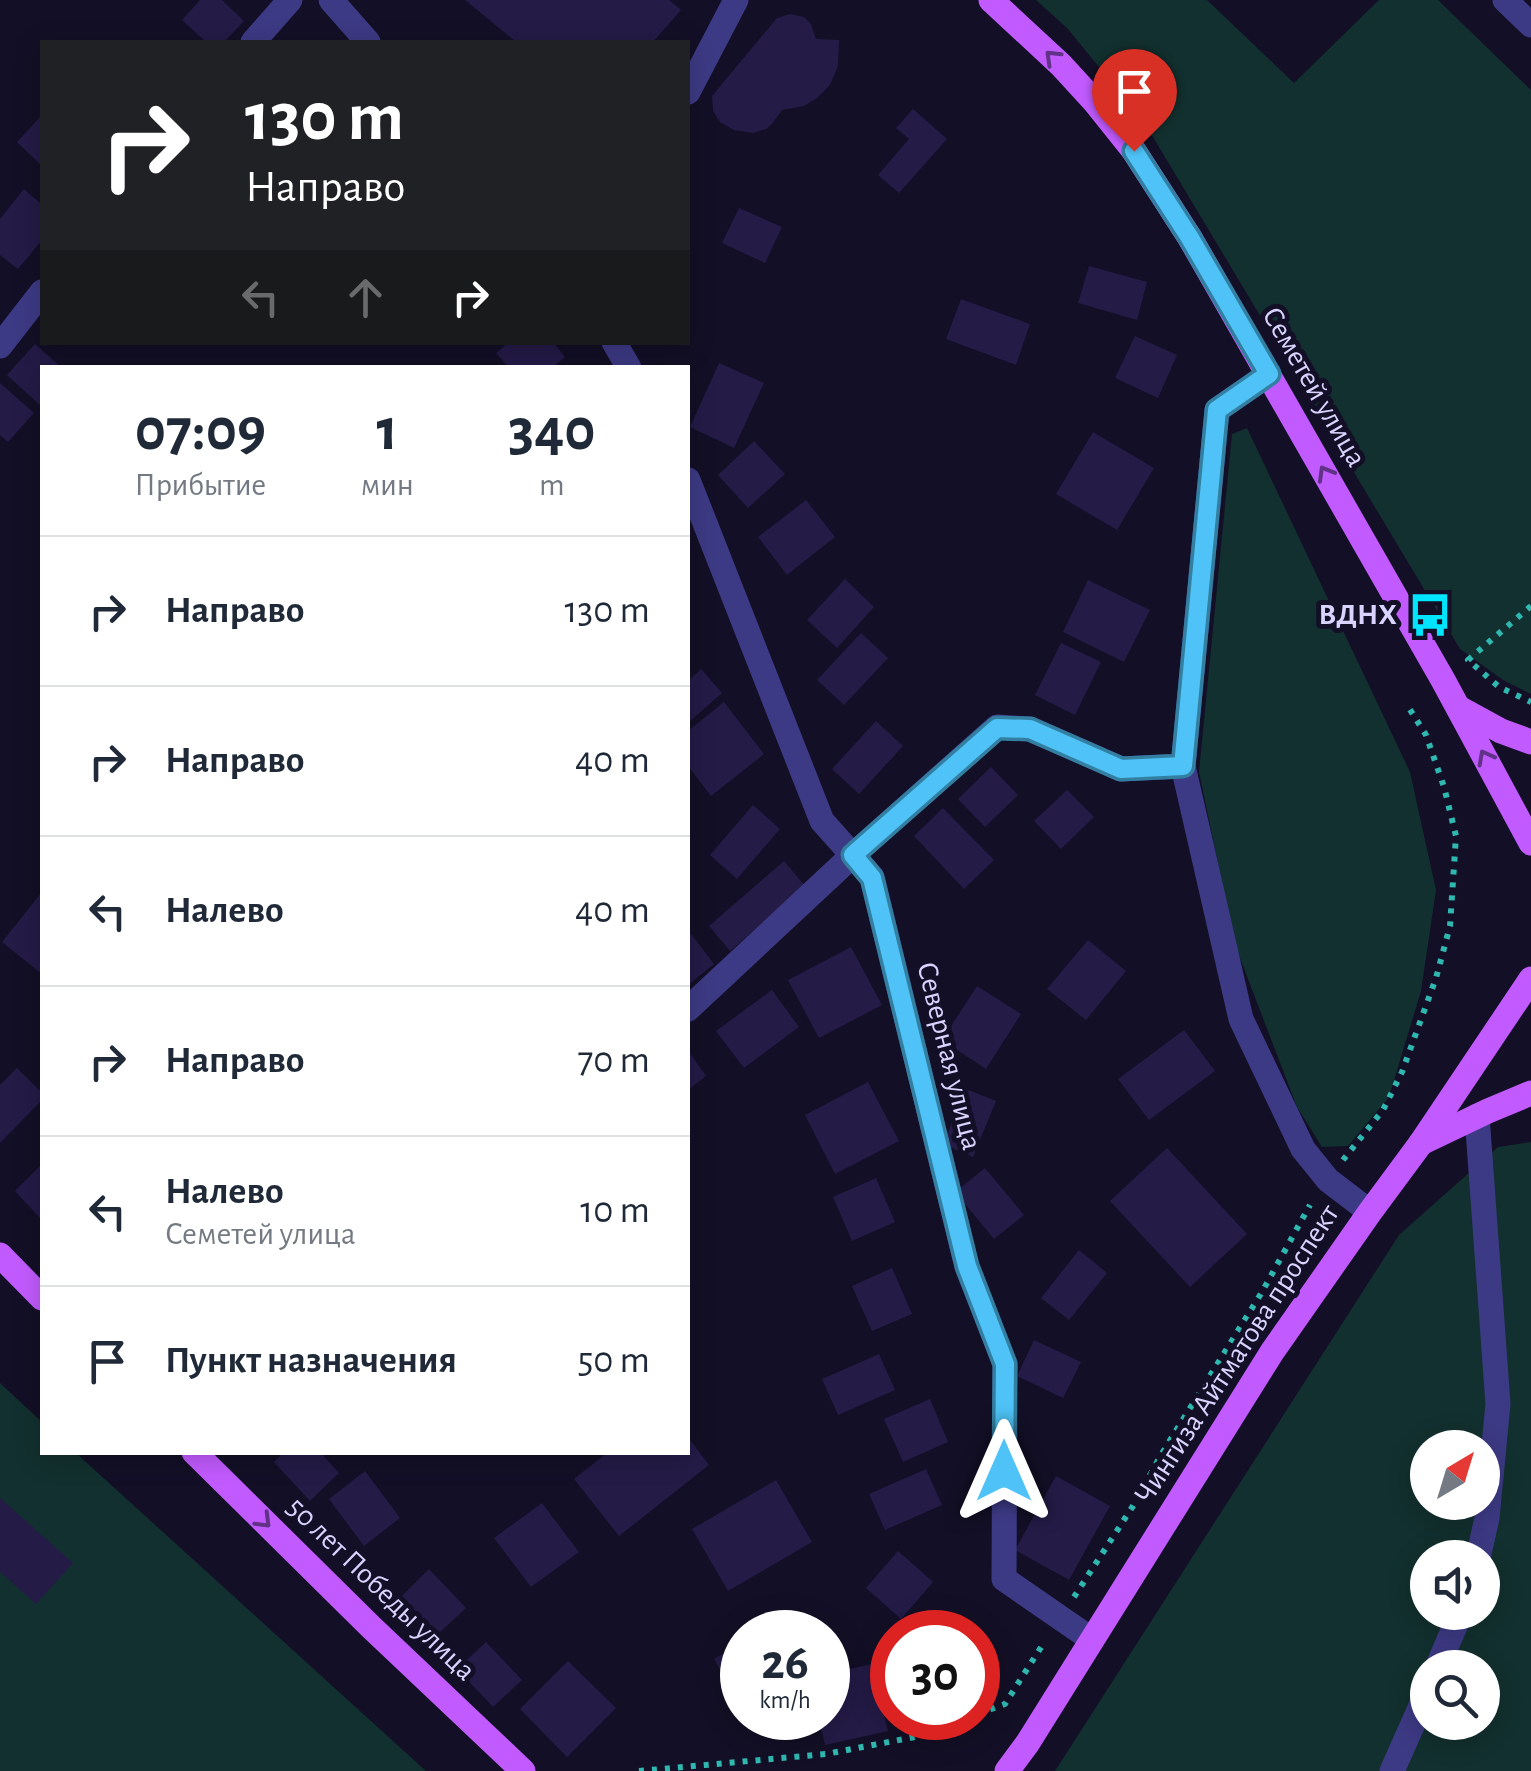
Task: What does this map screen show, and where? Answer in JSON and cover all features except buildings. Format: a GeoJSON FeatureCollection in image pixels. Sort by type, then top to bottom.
{"type":"FeatureCollection","features":[{"type":"Feature","properties":{"kind":"main road","name":"Семетей улица"},"geometry":{"type":"LineString","coordinates":[[991,0],[1061,65],[1094,102],[1134,151],[1190,238],[1459,708],[1531,842]]}},
{"type":"Feature","properties":{"kind":"main road"},"geometry":{"type":"LineString","coordinates":[[1459,708],[1500,732],[1531,742]]}},
{"type":"Feature","properties":{"kind":"main road","name":"Чингиза Айтматова проспект"},"geometry":{"type":"LineString","coordinates":[[1006,1771],[1027,1744],[1272,1352],[1421,1143],[1531,979]]}},
{"type":"Feature","properties":{"kind":"main road"},"geometry":{"type":"LineString","coordinates":[[1421,1143],[1531,1093]]}},
{"type":"Feature","properties":{"kind":"main road"},"geometry":{"type":"LineString","coordinates":[[0,1255],[40,1296]]}},
{"type":"Feature","properties":{"kind":"main road","name":"50 лет Победы улица"},"geometry":{"type":"LineString","coordinates":[[197,1455],[371,1628],[523,1771]]}},
{"type":"Feature","properties":{"kind":"street"},"geometry":{"type":"LineString","coordinates":[[255,40],[290,0]]}},
{"type":"Feature","properties":{"kind":"street"},"geometry":{"type":"LineString","coordinates":[[331,0],[366,40]]}},
{"type":"Feature","properties":{"kind":"street"},"geometry":{"type":"LineString","coordinates":[[690,88],[736,0]]}},
{"type":"Feature","properties":{"kind":"street"},"geometry":{"type":"LineString","coordinates":[[1505,0],[1531,25]]}},
{"type":"Feature","properties":{"kind":"street"},"geometry":{"type":"LineString","coordinates":[[0,346],[40,295]]}},
{"type":"Feature","properties":{"kind":"street"},"geometry":{"type":"LineString","coordinates":[[1269,374],[1217,410],[1183,766],[1241,1019],[1303,1150],[1328,1180],[1370,1212]]}},
{"type":"Feature","properties":{"kind":"street","name":"Северная улица"},"geometry":{"type":"LineString","coordinates":[[690,485],[822,821],[872,878],[967,1266],[1005,1364],[1004,1579],[1091,1639]]}},
{"type":"Feature","properties":{"kind":"street"},"geometry":{"type":"LineString","coordinates":[[690,1007],[997,728],[1030,729],[1121,769],[1183,766]]}},
{"type":"Feature","properties":{"kind":"street"},"geometry":{"type":"LineString","coordinates":[[1477,1116],[1498,1404],[1482,1540]]}},
{"type":"Feature","properties":{"kind":"street"},"geometry":{"type":"LineString","coordinates":[[1392,1771],[1410,1730]]}},
{"type":"Feature","properties":{"kind":"path"},"geometry":{"type":"LineString","coordinates":[[1531,606],[1468,660],[1499,686],[1531,702]]}},
{"type":"Feature","properties":{"kind":"path"},"geometry":{"type":"LineString","coordinates":[[1342,1161],[1383,1110],[1402,1072],[1450,926],[1456,836],[1426,735],[1408,708]]}},
{"type":"Feature","properties":{"kind":"path"},"geometry":{"type":"LineString","coordinates":[[1000,1706],[1006,1704],[1133,1506],[1310,1205]]}},
{"type":"Feature","properties":{"kind":"path"},"geometry":{"type":"LineString","coordinates":[[639,1771],[826,1754],[899,1740]]}},
{"type":"Feature","properties":{"kind":"green space"},"geometry":{"type":"Polygon","coordinates":[[[1036,0],[1207,0],[1294,83],[1379,0],[1438,0],[1531,90],[1531,694],[1503,680],[1460,649],[1144,122],[1067,28],[1036,0]]]}},
{"type":"Feature","properties":{"kind":"green space"},"geometry":{"type":"Polygon","coordinates":[[[1247,428],[1410,772],[1436,890],[1421,991],[1389,1097],[1348,1146],[1322,1147],[1297,1107],[1235,945],[1199,772],[1232,434],[1247,428]]]}},
{"type":"Feature","properties":{"kind":"green space"},"geometry":{"type":"Polygon","coordinates":[[[1531,1142],[1531,1771],[1055,1771],[1399,1235],[1498,1147],[1531,1142]]]}},
{"type":"Feature","properties":{"kind":"green space"},"geometry":{"type":"Polygon","coordinates":[[[0,1383],[40,1420],[40,1455],[78,1455],[426,1771],[0,1771],[0,1383]]]}},
{"type":"Feature","properties":{"kind":"place","name":"ВДНХ"},"geometry":{"type":"Point","coordinates":[1430,615]}},
{"type":"Feature","properties":{"kind":"route"},"geometry":{"type":"LineString","coordinates":[[1004,1471],[1005,1364],[967,1266],[872,878],[853,855],[997,728],[1030,729],[1121,769],[1183,766],[1217,410],[1269,374],[1134,151]]}}]}
